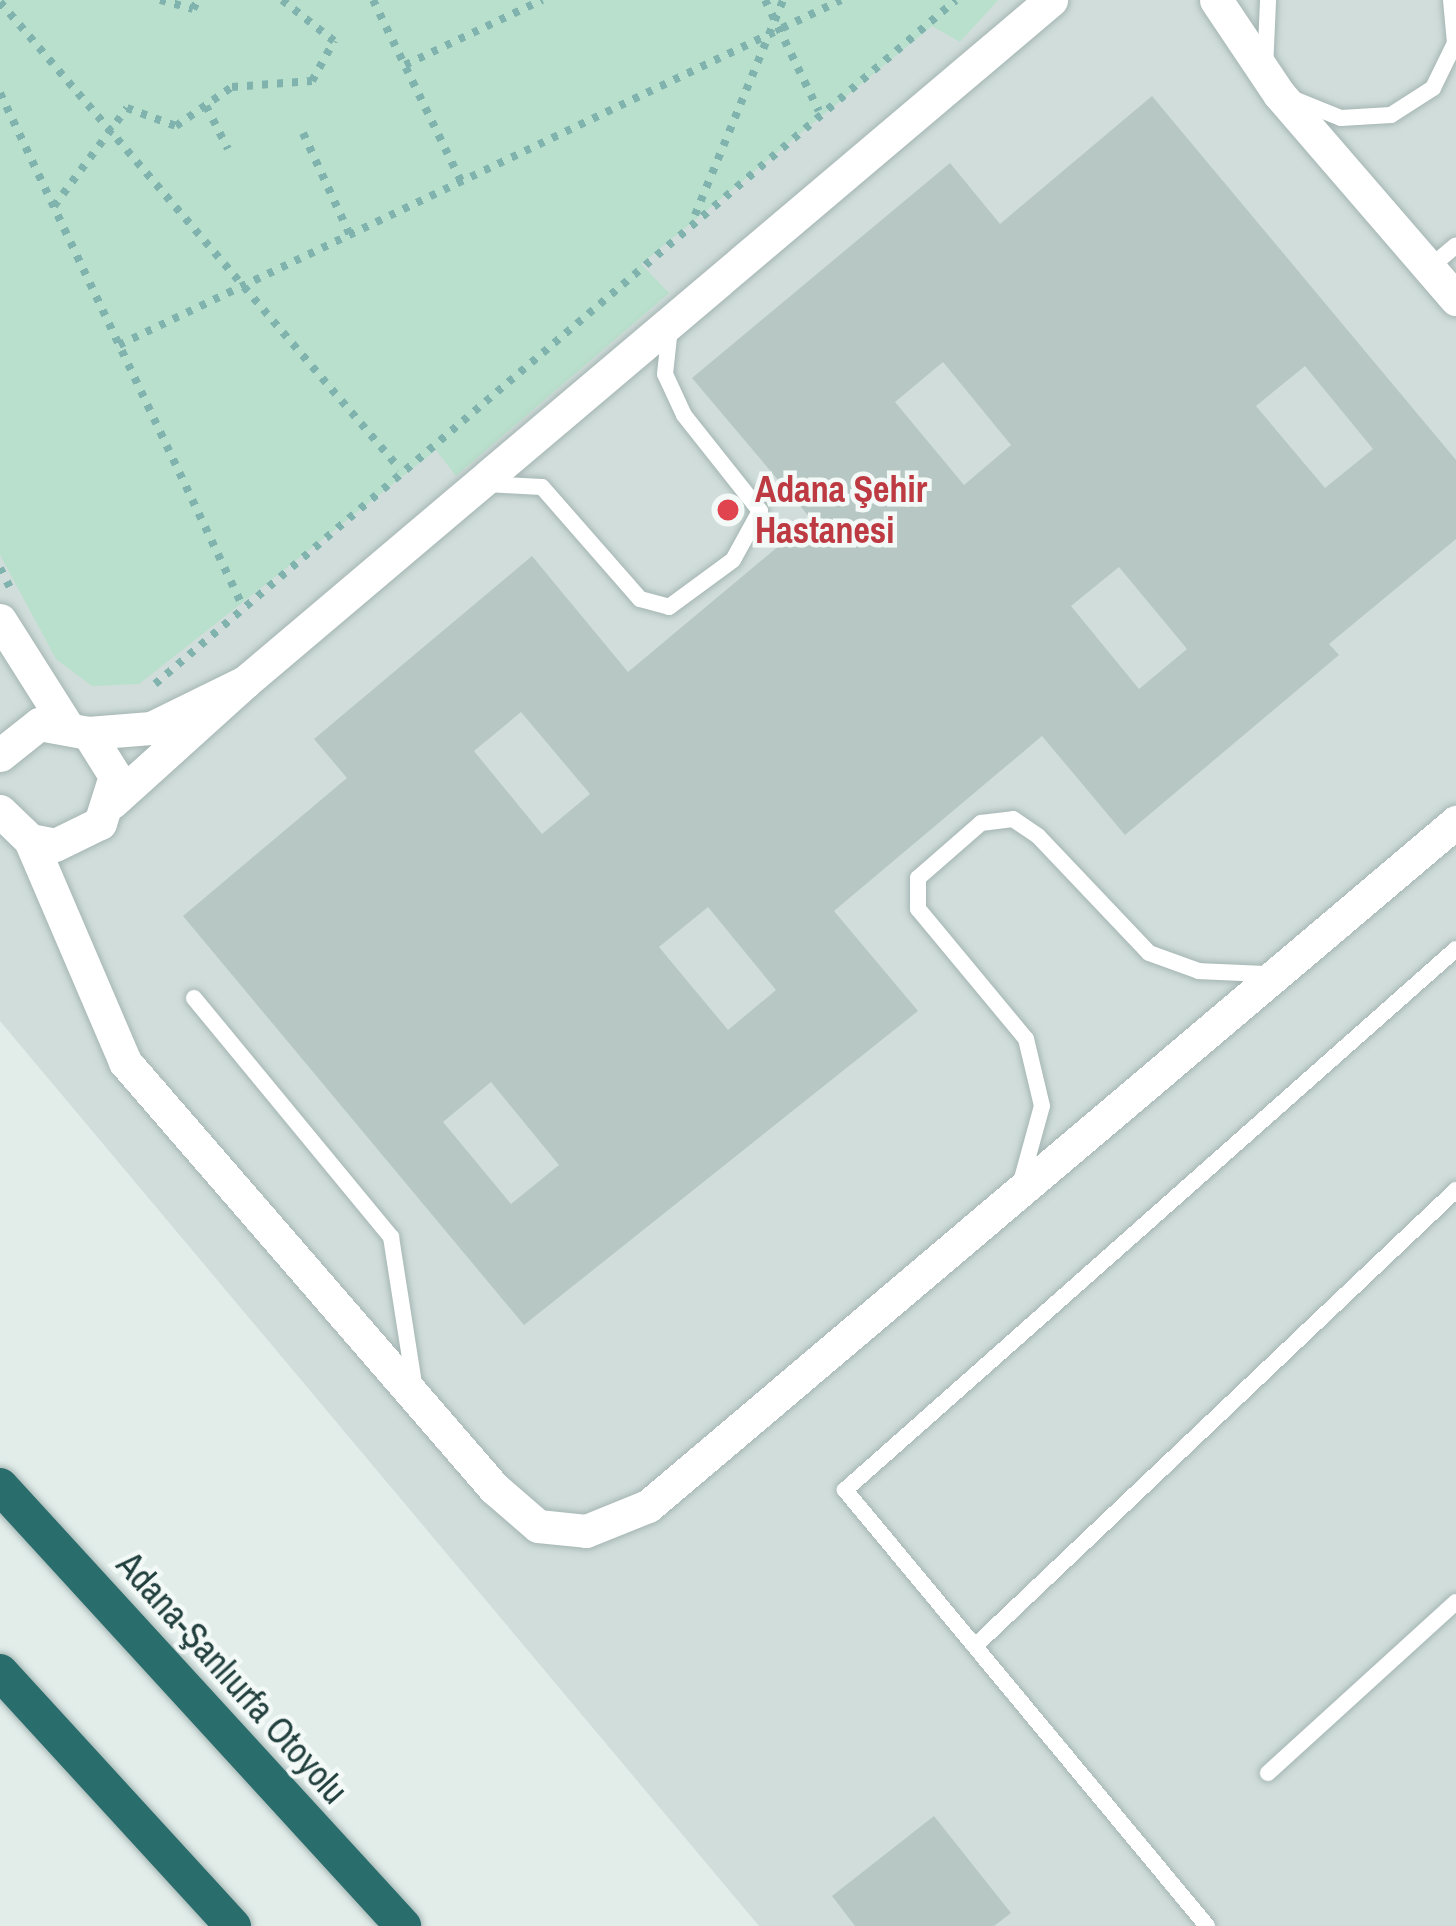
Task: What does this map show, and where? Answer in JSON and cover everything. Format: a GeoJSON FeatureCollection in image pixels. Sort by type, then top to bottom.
{"type":"FeatureCollection","features":[{"type":"Feature","properties":{"kind":"highway","name":"Adana-Şanlıurfa Otoyolu"},"geometry":{"type":"LineString","coordinates":[[1,1487],[403,1926]]}},
{"type":"Feature","properties":{"kind":"highway"},"geometry":{"type":"LineString","coordinates":[[0,1672],[233,1926]]}},
{"type":"Feature","properties":{"kind":"street"},"geometry":{"type":"LineString","coordinates":[[31,840],[80,839],[112,802],[245,682],[1051,0]]}},
{"type":"Feature","properties":{"kind":"street"},"geometry":{"type":"LineString","coordinates":[[1216,0],[1272,83],[1456,299]]}},
{"type":"Feature","properties":{"kind":"street"},"geometry":{"type":"LineString","coordinates":[[0,620],[115,776],[112,802]]}},
{"type":"Feature","properties":{"kind":"street"},"geometry":{"type":"LineString","coordinates":[[0,754],[16,735],[77,728],[151,728],[245,682]]}},
{"type":"Feature","properties":{"kind":"street"},"geometry":{"type":"LineString","coordinates":[[0,811],[31,840],[125,1062],[416,1398],[538,1526],[586,1531],[648,1506],[1456,822]]}},
{"type":"Feature","properties":{"kind":"lane"},"geometry":{"type":"LineString","coordinates":[[1268,0],[1272,83],[1342,118],[1391,115],[1433,88],[1454,43],[1451,0]]}},
{"type":"Feature","properties":{"kind":"lane"},"geometry":{"type":"LineString","coordinates":[[1430,268],[1456,245]]}},
{"type":"Feature","properties":{"kind":"lane"},"geometry":{"type":"LineString","coordinates":[[479,484],[542,487],[640,598],[669,607],[733,560],[760,511],[684,415],[665,374],[671,321]]}},
{"type":"Feature","properties":{"kind":"lane"},"geometry":{"type":"LineString","coordinates":[[1017,1194],[1042,1106],[1026,1039],[919,909],[918,878],[981,823],[1013,819],[1039,836],[1149,953],[1199,971],[1276,975]]}},
{"type":"Feature","properties":{"kind":"lane"},"geometry":{"type":"LineString","coordinates":[[1207,1926],[845,1490],[1456,950]]}},
{"type":"Feature","properties":{"kind":"lane"},"geometry":{"type":"LineString","coordinates":[[194,998],[391,1237],[416,1398]]}},
{"type":"Feature","properties":{"kind":"lane"},"geometry":{"type":"LineString","coordinates":[[975,1646],[1456,1190]]}},
{"type":"Feature","properties":{"kind":"lane"},"geometry":{"type":"LineString","coordinates":[[1268,1773],[1456,1601]]}},
{"type":"Feature","properties":{"kind":"path"},"geometry":{"type":"LineString","coordinates":[[160,0],[193,9],[198,0]]}},
{"type":"Feature","properties":{"kind":"path"},"geometry":{"type":"LineString","coordinates":[[54,206],[127,108],[176,126],[232,87],[312,81],[334,41],[282,0]]}},
{"type":"Feature","properties":{"kind":"path"},"geometry":{"type":"LineString","coordinates":[[374,0],[461,181]]}},
{"type":"Feature","properties":{"kind":"path"},"geometry":{"type":"LineString","coordinates":[[405,65],[542,0]]}},
{"type":"Feature","properties":{"kind":"path"},"geometry":{"type":"LineString","coordinates":[[765,0],[774,28],[819,111]]}},
{"type":"Feature","properties":{"kind":"path"},"geometry":{"type":"LineString","coordinates":[[693,218],[783,0]]}},
{"type":"Feature","properties":{"kind":"path"},"geometry":{"type":"LineString","coordinates":[[119,345],[774,28],[841,0]]}},
{"type":"Feature","properties":{"kind":"path"},"geometry":{"type":"LineString","coordinates":[[140,691],[819,111],[956,0]]}},
{"type":"Feature","properties":{"kind":"path"},"geometry":{"type":"LineString","coordinates":[[0,2],[400,469]]}},
{"type":"Feature","properties":{"kind":"path"},"geometry":{"type":"LineString","coordinates":[[0,93],[242,605]]}},
{"type":"Feature","properties":{"kind":"path"},"geometry":{"type":"LineString","coordinates":[[206,106],[228,149]]}},
{"type":"Feature","properties":{"kind":"path"},"geometry":{"type":"LineString","coordinates":[[303,133],[350,236]]}},
{"type":"Feature","properties":{"kind":"shaded area","name":"Adana Şehir Hastanesi"},"geometry":{"type":"Polygon","coordinates":[[[0,0],[1456,0],[1456,1926],[759,1926],[0,1021],[0,0]]]}},
{"type":"Feature","properties":{"kind":"green space"},"geometry":{"type":"Polygon","coordinates":[[[0,0],[998,0],[960,42],[932,26],[641,264],[669,293],[456,476],[436,450],[139,684],[92,686],[56,659],[0,555],[0,0]]]}},
{"type":"Feature","properties":{"kind":"building"},"geometry":{"type":"Polygon","coordinates":[[[1152,96],[1456,460],[1456,539],[1329,644],[1339,655],[1125,835],[1042,736],[834,911],[918,1011],[524,1325],[183,916],[347,778],[314,739],[532,556],[628,672],[811,519],[692,378],[950,163],[1000,224],[1152,96]],[[943,362],[895,402],[964,485],[1011,445],[943,362]],[[1305,366],[1256,406],[1325,488],[1373,449],[1305,366]],[[1119,567],[1071,606],[1139,689],[1187,649],[1119,567]],[[521,712],[474,751],[542,834],[590,794],[521,712]],[[708,907],[659,947],[728,1030],[776,990],[708,907]],[[491,1082],[443,1122],[511,1204],[559,1165],[491,1082]]]}},
{"type":"Feature","properties":{"kind":"building"},"geometry":{"type":"Polygon","coordinates":[[[934,1816],[1011,1913],[994,1926],[855,1926],[832,1896],[934,1816]]]}},
{"type":"Feature","properties":{"kind":"place","name":"Adana Şehir Hastanesi"},"geometry":{"type":"Point","coordinates":[728,510]}}]}
